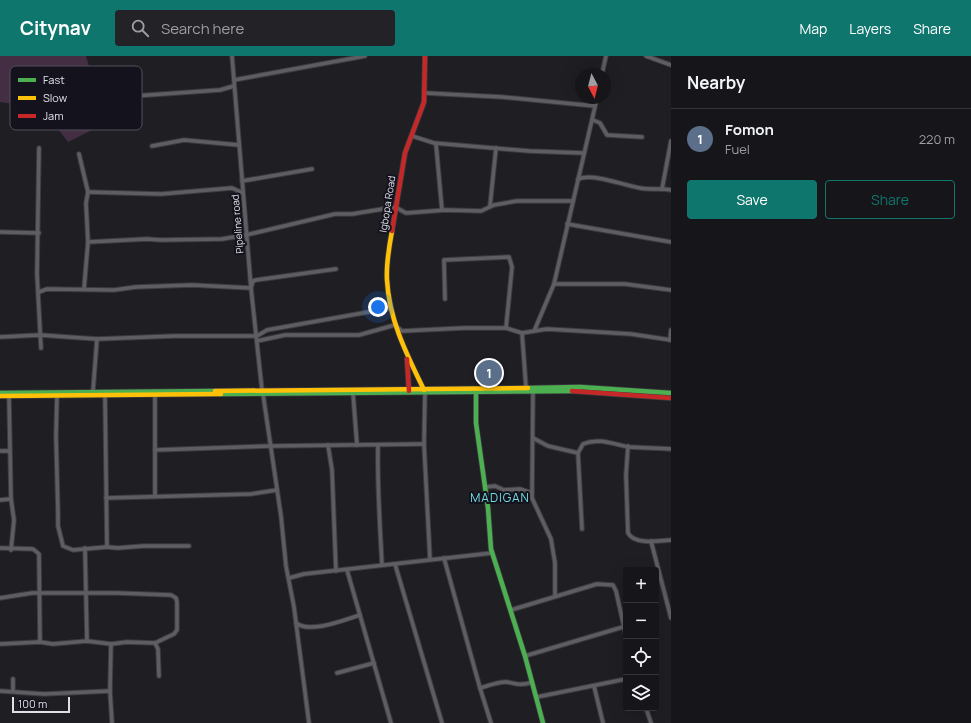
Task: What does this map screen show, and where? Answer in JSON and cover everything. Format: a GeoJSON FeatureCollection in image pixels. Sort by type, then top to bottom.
{"type":"FeatureCollection","features":[{"type":"Feature","properties":{"kind":"main road","name":"Igbopa Road"},"geometry":{"type":"LineString","coordinates":[[407,355],[390,308],[387,275],[395,207],[402,165],[422,110],[425,93],[425,56]]}},
{"type":"Feature","properties":{"kind":"main road"},"geometry":{"type":"LineString","coordinates":[[407,355],[424,390]]}},
{"type":"Feature","properties":{"kind":"main road"},"geometry":{"type":"LineString","coordinates":[[407,355],[409,390]]}},
{"type":"Feature","properties":{"kind":"main road"},"geometry":{"type":"LineString","coordinates":[[0,396],[155,395],[526,387],[617,388],[671,393]]}},
{"type":"Feature","properties":{"kind":"main road"},"geometry":{"type":"LineString","coordinates":[[0,393],[93,391],[353,393],[409,390]]}},
{"type":"Feature","properties":{"kind":"main road"},"geometry":{"type":"LineString","coordinates":[[424,390],[616,393],[671,398]]}},
{"type":"Feature","properties":{"kind":"main road"},"geometry":{"type":"LineString","coordinates":[[476,392],[476,423],[486,487],[492,553],[525,656],[543,723]]}},
{"type":"Feature","properties":{"kind":"street","name":"Pipeline road"},"geometry":{"type":"LineString","coordinates":[[232,56],[242,193],[263,392],[272,446],[309,723]]}},
{"type":"Feature","properties":{"kind":"street"},"geometry":{"type":"LineString","coordinates":[[234,80],[365,56]]}},
{"type":"Feature","properties":{"kind":"street"},"geometry":{"type":"LineString","coordinates":[[600,56],[605,56],[603,68]]}},
{"type":"Feature","properties":{"kind":"street"},"geometry":{"type":"LineString","coordinates":[[646,56],[671,65]]}},
{"type":"Feature","properties":{"kind":"street"},"geometry":{"type":"LineString","coordinates":[[142,95],[220,90],[234,86]]}},
{"type":"Feature","properties":{"kind":"street"},"geometry":{"type":"LineString","coordinates":[[425,93],[502,96],[595,106],[554,284],[535,329]]}},
{"type":"Feature","properties":{"kind":"street"},"geometry":{"type":"LineString","coordinates":[[593,120],[600,123],[607,135],[642,138]]}},
{"type":"Feature","properties":{"kind":"street"},"geometry":{"type":"LineString","coordinates":[[412,136],[436,144],[584,153]]}},
{"type":"Feature","properties":{"kind":"street"},"geometry":{"type":"LineString","coordinates":[[152,146],[184,140],[239,145]]}},
{"type":"Feature","properties":{"kind":"street"},"geometry":{"type":"LineString","coordinates":[[662,189],[671,141]]}},
{"type":"Feature","properties":{"kind":"street"},"geometry":{"type":"LineString","coordinates":[[436,144],[442,210]]}},
{"type":"Feature","properties":{"kind":"street"},"geometry":{"type":"LineString","coordinates":[[39,148],[37,198],[39,232],[37,274],[41,348]]}},
{"type":"Feature","properties":{"kind":"street"},"geometry":{"type":"LineString","coordinates":[[490,206],[496,148]]}},
{"type":"Feature","properties":{"kind":"street"},"geometry":{"type":"LineString","coordinates":[[79,154],[88,192],[86,203],[88,242],[84,289]]}},
{"type":"Feature","properties":{"kind":"street"},"geometry":{"type":"LineString","coordinates":[[242,180],[312,169]]}},
{"type":"Feature","properties":{"kind":"street"},"geometry":{"type":"LineString","coordinates":[[578,179],[585,177],[614,181],[640,188],[671,190]]}},
{"type":"Feature","properties":{"kind":"street"},"geometry":{"type":"LineString","coordinates":[[88,192],[161,194],[232,188],[242,193]]}},
{"type":"Feature","properties":{"kind":"street"},"geometry":{"type":"LineString","coordinates":[[88,242],[147,239],[222,239],[246,235],[335,214],[352,214],[395,207],[406,212],[442,210],[481,211],[490,206],[517,201],[573,201]]}},
{"type":"Feature","properties":{"kind":"street"},"geometry":{"type":"LineString","coordinates":[[568,224],[671,242]]}},
{"type":"Feature","properties":{"kind":"street"},"geometry":{"type":"LineString","coordinates":[[0,232],[39,232]]}},
{"type":"Feature","properties":{"kind":"street"},"geometry":{"type":"LineString","coordinates":[[445,299],[444,260],[509,257],[512,267],[506,328]]}},
{"type":"Feature","properties":{"kind":"street"},"geometry":{"type":"LineString","coordinates":[[39,292],[47,289],[114,290],[179,285],[251,288],[252,281],[256,280],[336,268]]}},
{"type":"Feature","properties":{"kind":"street"},"geometry":{"type":"LineString","coordinates":[[554,284],[625,284],[671,290]]}},
{"type":"Feature","properties":{"kind":"street"},"geometry":{"type":"LineString","coordinates":[[257,339],[268,330],[390,308]]}},
{"type":"Feature","properties":{"kind":"street"},"geometry":{"type":"LineString","coordinates":[[0,336],[40,335],[97,339],[174,336],[257,339],[285,335],[359,335],[396,326],[402,331],[464,328],[506,328],[522,332],[535,329],[631,334],[670,340],[671,330]]}},
{"type":"Feature","properties":{"kind":"street"},"geometry":{"type":"LineString","coordinates":[[522,332],[526,387]]}},
{"type":"Feature","properties":{"kind":"street"},"geometry":{"type":"LineString","coordinates":[[93,391],[97,339]]}},
{"type":"Feature","properties":{"kind":"street"},"geometry":{"type":"LineString","coordinates":[[424,390],[424,444],[430,559]]}},
{"type":"Feature","properties":{"kind":"street"},"geometry":{"type":"LineString","coordinates":[[533,391],[532,494],[534,504],[547,527],[551,539],[555,563],[555,596]]}},
{"type":"Feature","properties":{"kind":"street"},"geometry":{"type":"LineString","coordinates":[[353,393],[358,445]]}},
{"type":"Feature","properties":{"kind":"street"},"geometry":{"type":"LineString","coordinates":[[57,395],[56,436],[60,536],[63,546],[67,549],[189,546]]}},
{"type":"Feature","properties":{"kind":"street"},"geometry":{"type":"LineString","coordinates":[[105,395],[107,547]]}},
{"type":"Feature","properties":{"kind":"street"},"geometry":{"type":"LineString","coordinates":[[155,395],[155,496]]}},
{"type":"Feature","properties":{"kind":"street"},"geometry":{"type":"LineString","coordinates":[[9,396],[9,451],[11,499],[14,520],[11,550]]}},
{"type":"Feature","properties":{"kind":"street"},"geometry":{"type":"LineString","coordinates":[[533,438],[548,446],[578,452]]}},
{"type":"Feature","properties":{"kind":"street"},"geometry":{"type":"LineString","coordinates":[[582,529],[578,452],[582,446],[586,443],[608,442],[628,446],[671,449]]}},
{"type":"Feature","properties":{"kind":"street"},"geometry":{"type":"LineString","coordinates":[[155,450],[272,446],[424,444]]}},
{"type":"Feature","properties":{"kind":"street"},"geometry":{"type":"LineString","coordinates":[[328,445],[332,470],[336,571]]}},
{"type":"Feature","properties":{"kind":"street"},"geometry":{"type":"LineString","coordinates":[[378,445],[377,477],[381,525],[382,565]]}},
{"type":"Feature","properties":{"kind":"street"},"geometry":{"type":"LineString","coordinates":[[628,446],[626,475],[628,533],[630,536],[640,541],[671,540]]}},
{"type":"Feature","properties":{"kind":"street"},"geometry":{"type":"LineString","coordinates":[[0,451],[9,451]]}},
{"type":"Feature","properties":{"kind":"street"},"geometry":{"type":"LineString","coordinates":[[486,487],[495,486],[504,490],[520,490],[532,494]]}},
{"type":"Feature","properties":{"kind":"street"},"geometry":{"type":"LineString","coordinates":[[106,498],[251,494],[277,490]]}},
{"type":"Feature","properties":{"kind":"street"},"geometry":{"type":"LineString","coordinates":[[0,500],[11,499]]}},
{"type":"Feature","properties":{"kind":"street"},"geometry":{"type":"LineString","coordinates":[[652,541],[671,618]]}},
{"type":"Feature","properties":{"kind":"street"},"geometry":{"type":"LineString","coordinates":[[0,548],[11,550],[33,549],[39,554],[40,642]]}},
{"type":"Feature","properties":{"kind":"street"},"geometry":{"type":"LineString","coordinates":[[85,548],[87,642]]}},
{"type":"Feature","properties":{"kind":"street"},"geometry":{"type":"LineString","coordinates":[[289,578],[297,575],[492,553]]}},
{"type":"Feature","properties":{"kind":"street"},"geometry":{"type":"LineString","coordinates":[[444,558],[491,723]]}},
{"type":"Feature","properties":{"kind":"street"},"geometry":{"type":"LineString","coordinates":[[395,564],[442,723]]}},
{"type":"Feature","properties":{"kind":"street"},"geometry":{"type":"LineString","coordinates":[[346,570],[391,723]]}},
{"type":"Feature","properties":{"kind":"street"},"geometry":{"type":"LineString","coordinates":[[511,610],[597,584],[613,585],[616,591],[623,627],[525,656]]}},
{"type":"Feature","properties":{"kind":"street"},"geometry":{"type":"LineString","coordinates":[[0,598],[25,593],[117,593],[174,597],[177,602],[177,630],[174,634],[155,643],[134,642],[111,644],[87,642],[53,644],[40,642],[0,644]]}},
{"type":"Feature","properties":{"kind":"street"},"geometry":{"type":"LineString","coordinates":[[296,622],[301,626],[309,628],[360,615]]}},
{"type":"Feature","properties":{"kind":"street"},"geometry":{"type":"LineString","coordinates":[[155,643],[158,649],[159,676]]}},
{"type":"Feature","properties":{"kind":"street"},"geometry":{"type":"LineString","coordinates":[[111,644],[110,691],[112,723]]}},
{"type":"Feature","properties":{"kind":"street"},"geometry":{"type":"LineString","coordinates":[[337,673],[374,663]]}},
{"type":"Feature","properties":{"kind":"street"},"geometry":{"type":"LineString","coordinates":[[13,678],[13,691]]}},
{"type":"Feature","properties":{"kind":"street"},"geometry":{"type":"LineString","coordinates":[[537,697],[623,680]]}},
{"type":"Feature","properties":{"kind":"street"},"geometry":{"type":"LineString","coordinates":[[480,688],[504,682],[514,685],[532,682]]}},
{"type":"Feature","properties":{"kind":"street"},"geometry":{"type":"LineString","coordinates":[[594,686],[603,723]]}},
{"type":"Feature","properties":{"kind":"street"},"geometry":{"type":"LineString","coordinates":[[0,691],[44,694],[110,691]]}},
{"type":"Feature","properties":{"kind":"street"},"geometry":{"type":"LineString","coordinates":[[647,711],[651,723]]}},
{"type":"Feature","properties":{"kind":"shaded area"},"geometry":{"type":"Polygon","coordinates":[[[0,56],[86,56],[89,66],[10,66],[10,103],[0,102],[0,56]]]}},
{"type":"Feature","properties":{"kind":"shaded area"},"geometry":{"type":"Polygon","coordinates":[[[59,130],[92,130],[68,142],[59,130]]]}},
{"type":"Feature","properties":{"kind":"traffic: fast"},"geometry":{"type":"LineString","coordinates":[[528,388],[580,387],[671,393]]}},
{"type":"Feature","properties":{"kind":"traffic: fast"},"geometry":{"type":"LineString","coordinates":[[0,393],[215,391]]}},
{"type":"Feature","properties":{"kind":"traffic: fast"},"geometry":{"type":"LineString","coordinates":[[221,394],[572,391]]}},
{"type":"Feature","properties":{"kind":"traffic: fast"},"geometry":{"type":"LineString","coordinates":[[476,392],[476,423],[488,508],[491,549],[525,656],[543,723]]}},
{"type":"Feature","properties":{"kind":"traffic: slow"},"geometry":{"type":"LineString","coordinates":[[392,231],[388,256],[388,295],[400,337],[424,390]]}},
{"type":"Feature","properties":{"kind":"traffic: slow"},"geometry":{"type":"LineString","coordinates":[[215,391],[528,388]]}},
{"type":"Feature","properties":{"kind":"traffic: slow"},"geometry":{"type":"LineString","coordinates":[[0,396],[221,394]]}},
{"type":"Feature","properties":{"kind":"traffic: jam"},"geometry":{"type":"LineString","coordinates":[[392,231],[405,153],[424,102],[425,56]]}},
{"type":"Feature","properties":{"kind":"traffic: jam"},"geometry":{"type":"LineString","coordinates":[[407,359],[409,391]]}},
{"type":"Feature","properties":{"kind":"traffic: jam"},"geometry":{"type":"LineString","coordinates":[[572,391],[671,398]]}},
{"type":"Feature","properties":{"kind":"place","name":"Fomon"},"geometry":{"type":"Point","coordinates":[489,373]}},
{"type":"Feature","properties":{"kind":"district","name":"MADIGAN"},"geometry":{"type":"Point","coordinates":[500,498]}}]}
